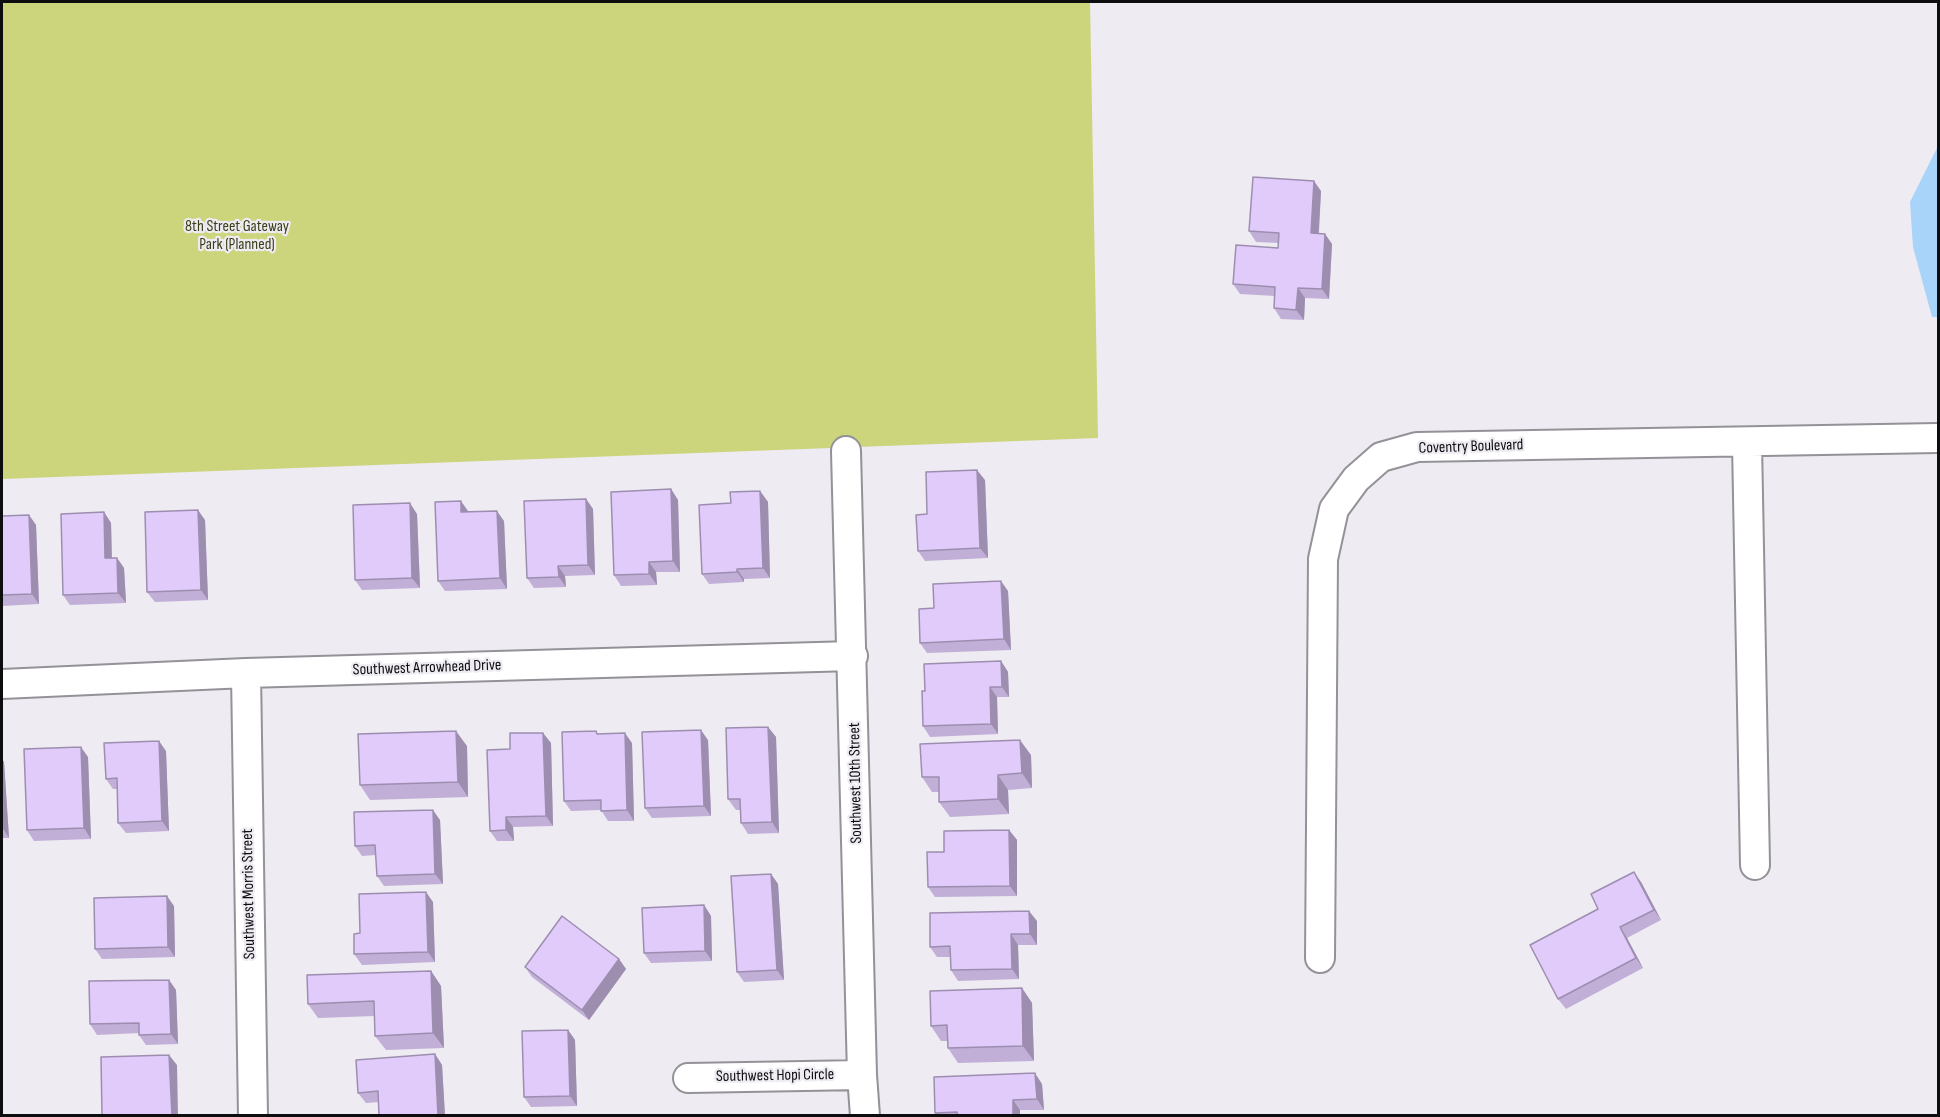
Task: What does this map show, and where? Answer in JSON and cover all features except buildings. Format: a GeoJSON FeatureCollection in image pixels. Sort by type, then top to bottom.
{"type":"FeatureCollection","features":[{"type":"Feature","properties":{"kind":"street","name":"Coventry Boulevard"},"geometry":{"type":"LineString","coordinates":[[1320,958],[1323,559],[1334,509],[1356,479],[1381,457],[1418,447],[1938,438]]}},
{"type":"Feature","properties":{"kind":"street"},"geometry":{"type":"LineString","coordinates":[[1747,443],[1755,865]]}},
{"type":"Feature","properties":{"kind":"street","name":"Southwest 10th Street"},"geometry":{"type":"LineString","coordinates":[[846,451],[862,1075],[865,1116]]}},
{"type":"Feature","properties":{"kind":"street","name":"Southwest Arrowhead Drive"},"geometry":{"type":"LineString","coordinates":[[2,684],[246,674],[853,656]]}},
{"type":"Feature","properties":{"kind":"street","name":"Southwest Morris Street"},"geometry":{"type":"LineString","coordinates":[[246,674],[253,1116]]}},
{"type":"Feature","properties":{"kind":"street","name":"Southwest Hopi Circle"},"geometry":{"type":"LineString","coordinates":[[688,1078],[862,1075]]}},
{"type":"Feature","properties":{"kind":"green space","name":"8th Street Gateway Park (Planned)"},"geometry":{"type":"Polygon","coordinates":[[[2,2],[1090,2],[1098,438],[2,479],[2,2]]]}},
{"type":"Feature","properties":{"kind":"water"},"geometry":{"type":"Polygon","coordinates":[[[1937,148],[1938,317],[1932,317],[1913,247],[1910,202],[1937,148]]]}}]}
